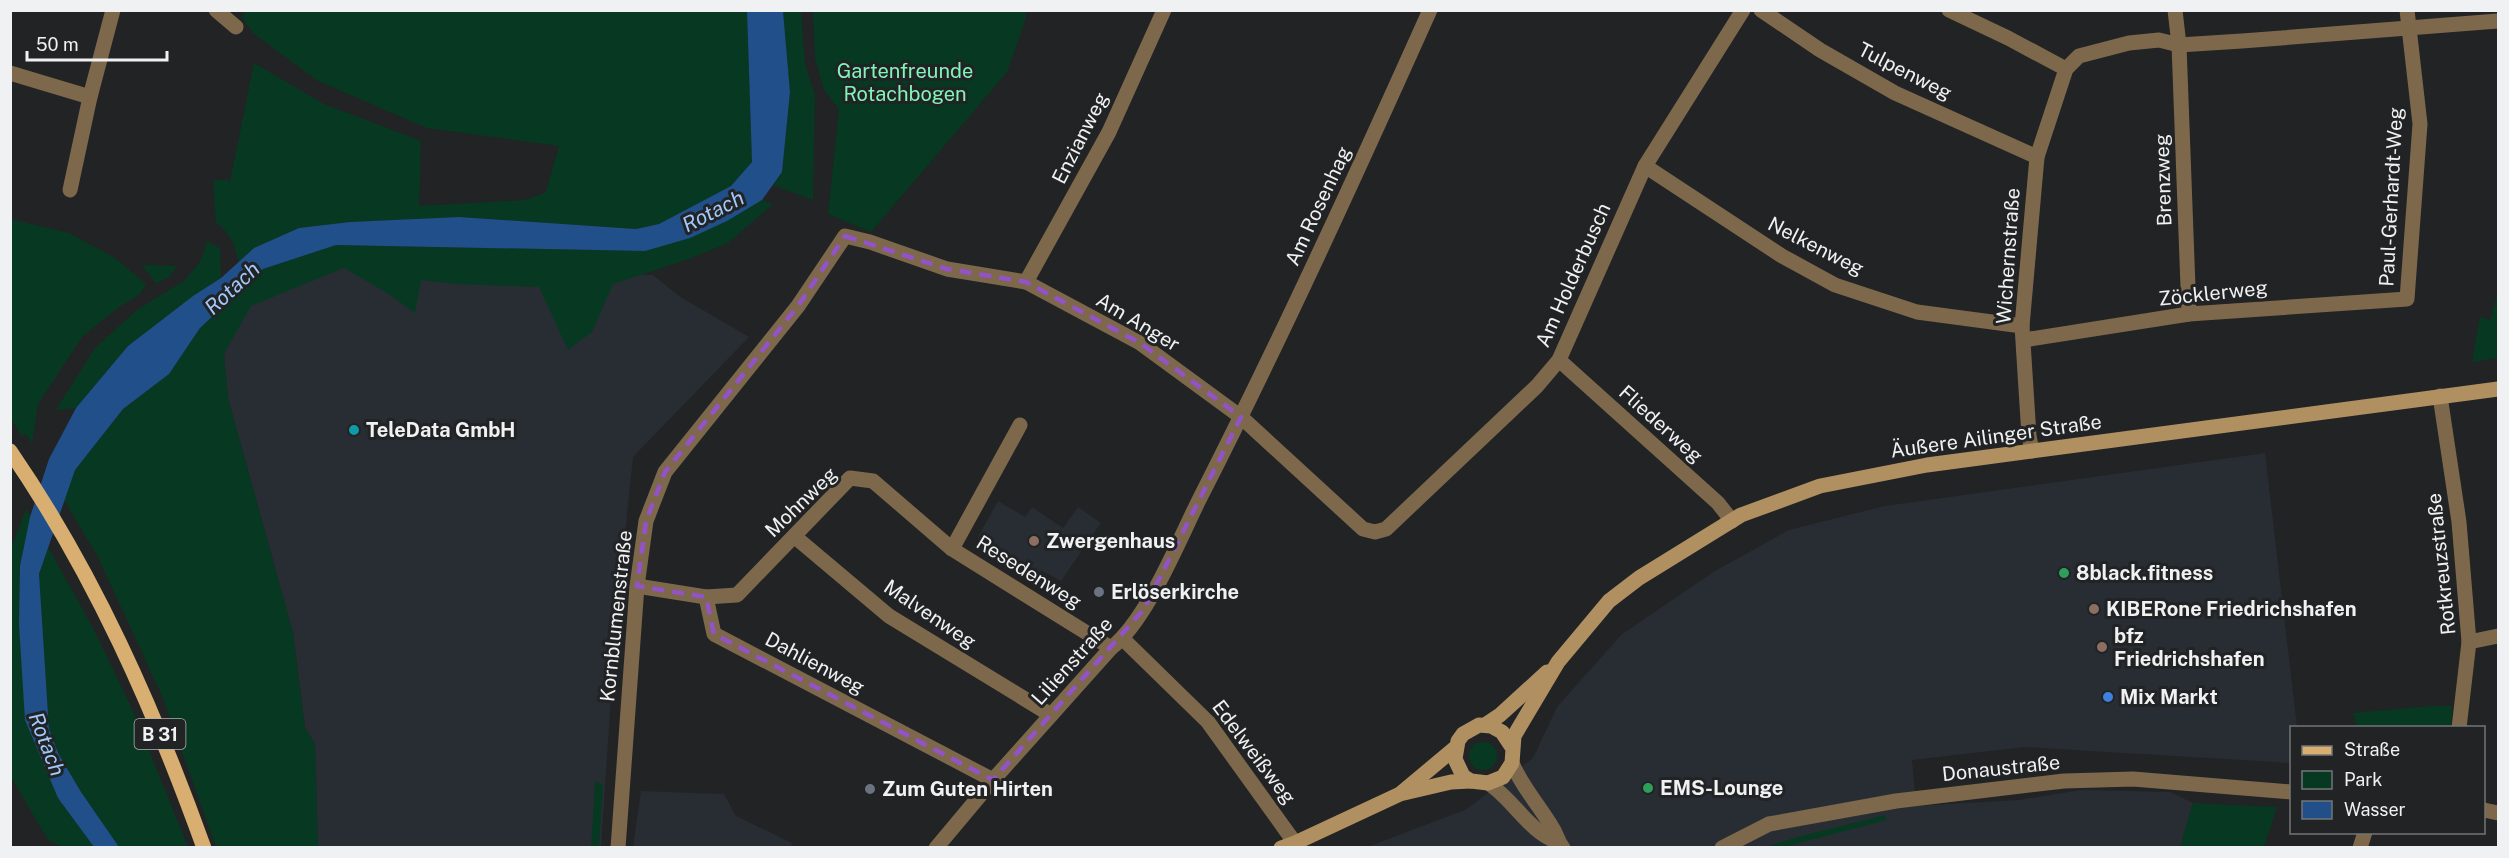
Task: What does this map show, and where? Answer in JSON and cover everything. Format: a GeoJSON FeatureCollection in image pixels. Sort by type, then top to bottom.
{"type":"FeatureCollection","features":[{"type":"Feature","properties":{"kind":"main road","name":"Äußere Ailinger Straße"},"geometry":{"type":"LineString","coordinates":[[1558,663],[1609,601],[1639,578],[1742,515],[1820,486],[1927,465],[2499,389]]}},
{"type":"Feature","properties":{"kind":"main road","name":"B 31"},"geometry":{"type":"LineString","coordinates":[[13,454],[80,566],[110,622],[150,709],[204,848]]}},
{"type":"Feature","properties":{"kind":"main road"},"geometry":{"type":"LineString","coordinates":[[1400,794],[1455,748],[1463,734],[1471,728],[1485,725],[1500,715],[1558,663]]}},
{"type":"Feature","properties":{"kind":"main road"},"geometry":{"type":"LineString","coordinates":[[1288,845],[1400,794],[1451,782],[1488,783],[1503,777],[1512,763],[1514,736],[1558,663]]}},
{"type":"Feature","properties":{"kind":"main road"},"geometry":{"type":"LineString","coordinates":[[1485,725],[1502,732],[1512,747]]}},
{"type":"Feature","properties":{"kind":"main road"},"geometry":{"type":"LineString","coordinates":[[1455,748],[1458,768],[1471,781]]}},
{"type":"Feature","properties":{"kind":"street"},"geometry":{"type":"LineString","coordinates":[[70,190],[90,97],[113,10]]}},
{"type":"Feature","properties":{"kind":"street"},"geometry":{"type":"LineString","coordinates":[[216,10],[236,27]]}},
{"type":"Feature","properties":{"kind":"street","name":"Enzianweg"},"geometry":{"type":"LineString","coordinates":[[1026,282],[1109,132],[1164,10]]}},
{"type":"Feature","properties":{"kind":"street","name":"Am Rosenhag"},"geometry":{"type":"LineString","coordinates":[[1241,417],[1330,232],[1430,10]]}},
{"type":"Feature","properties":{"kind":"street","name":"Am Holderbusch"},"geometry":{"type":"LineString","coordinates":[[1363,529],[1376,532],[1386,529],[1537,386],[1559,360],[1645,166],[1743,10]]}},
{"type":"Feature","properties":{"kind":"street","name":"Tulpenweg"},"geometry":{"type":"LineString","coordinates":[[1761,10],[1820,50],[1895,93],[2037,157]]}},
{"type":"Feature","properties":{"kind":"street"},"geometry":{"type":"LineString","coordinates":[[1949,10],[2066,69],[2079,56],[2129,43],[2159,40],[2179,45],[2499,21]]}},
{"type":"Feature","properties":{"kind":"street","name":"Brenzweg"},"geometry":{"type":"LineString","coordinates":[[2175,10],[2179,45],[2189,314]]}},
{"type":"Feature","properties":{"kind":"street","name":"Paul-Gerhardt-Weg"},"geometry":{"type":"LineString","coordinates":[[2407,298],[2420,124],[2408,10]]}},
{"type":"Feature","properties":{"kind":"street","name":"Wichernstraße"},"geometry":{"type":"LineString","coordinates":[[2032,451],[2029,436],[2023,333],[2037,157],[2066,69]]}},
{"type":"Feature","properties":{"kind":"street"},"geometry":{"type":"LineString","coordinates":[[10,73],[90,97]]}},
{"type":"Feature","properties":{"kind":"street","name":"Nelkenweg"},"geometry":{"type":"LineString","coordinates":[[1645,166],[1782,256],[1835,285],[1917,312],[2023,333]]}},
{"type":"Feature","properties":{"kind":"street","name":"Am Anger"},"geometry":{"type":"LineString","coordinates":[[845,236],[870,242],[947,269],[1026,282],[1140,343],[1241,417],[1363,529]]}},
{"type":"Feature","properties":{"kind":"street","name":"Kornblumenstraße"},"geometry":{"type":"LineString","coordinates":[[618,848],[637,586],[646,521],[665,472],[798,306],[845,236]]}},
{"type":"Feature","properties":{"kind":"street","name":"Zöcklerweg"},"geometry":{"type":"LineString","coordinates":[[2023,333],[2189,314],[2407,298]]}},
{"type":"Feature","properties":{"kind":"street","name":"Fliederweg"},"geometry":{"type":"LineString","coordinates":[[1559,360],[1718,503],[1732,521]]}},
{"type":"Feature","properties":{"kind":"street","name":"Rotkreuzstraße"},"geometry":{"type":"LineString","coordinates":[[2440,396],[2459,522],[2469,642],[2459,726]]}},
{"type":"Feature","properties":{"kind":"street","name":"Lilienstraße"},"geometry":{"type":"LineString","coordinates":[[936,848],[993,780],[1117,643],[1144,609],[1241,417]]}},
{"type":"Feature","properties":{"kind":"street","name":"Resedenweg"},"geometry":{"type":"LineString","coordinates":[[1020,425],[952,549],[1117,643]]}},
{"type":"Feature","properties":{"kind":"street","name":"Mohnweg"},"geometry":{"type":"LineString","coordinates":[[706,597],[737,595],[850,478],[873,481],[952,549]]}},
{"type":"Feature","properties":{"kind":"street","name":"Malvenweg"},"geometry":{"type":"LineString","coordinates":[[794,536],[889,616],[1051,716]]}},
{"type":"Feature","properties":{"kind":"street"},"geometry":{"type":"LineString","coordinates":[[637,586],[706,597]]}},
{"type":"Feature","properties":{"kind":"street","name":"Dahlienweg"},"geometry":{"type":"LineString","coordinates":[[706,597],[714,634],[993,780]]}},
{"type":"Feature","properties":{"kind":"street"},"geometry":{"type":"LineString","coordinates":[[2469,642],[2499,636]]}},
{"type":"Feature","properties":{"kind":"street","name":"Edelweißweg"},"geometry":{"type":"LineString","coordinates":[[1117,643],[1208,722],[1288,845]]}},
{"type":"Feature","properties":{"kind":"street"},"geometry":{"type":"LineString","coordinates":[[1512,763],[1523,784],[1554,829],[1560,845]]}},
{"type":"Feature","properties":{"kind":"street","name":"Donaustraße"},"geometry":{"type":"LineString","coordinates":[[1722,848],[1769,824],[1896,801],[2064,781],[2133,779],[2290,792]]}},
{"type":"Feature","properties":{"kind":"street"},"geometry":{"type":"LineString","coordinates":[[1488,783],[1498,790],[1545,838],[1560,845]]}},
{"type":"Feature","properties":{"kind":"highlighted area"},"geometry":{"type":"Polygon","coordinates":[[[845,236],[947,269],[1026,282],[1140,343],[1241,417],[1144,609],[993,780],[714,634],[706,597],[637,586],[646,521],[665,472],[798,306],[845,236]]]}},
{"type":"Feature","properties":{"kind":"shaded area"},"geometry":{"type":"Polygon","coordinates":[[[352,260],[653,275],[679,296],[749,337],[633,457],[616,622],[601,847],[318,847],[315,744],[305,728],[293,633],[228,398],[224,354],[249,300],[352,260]]]}},
{"type":"Feature","properties":{"kind":"shaded area"},"geometry":{"type":"Polygon","coordinates":[[[2265,453],[2297,726],[2290,726],[2290,763],[2025,747],[1912,760],[1916,806],[2019,800],[2081,790],[2170,792],[2193,803],[2180,847],[1365,848],[1467,809],[1533,758],[1557,707],[1621,635],[1715,571],[1789,530],[1885,506],[2265,453]]]}},
{"type":"Feature","properties":{"kind":"shaded area","name":"Zwergenhaus"},"geometry":{"type":"Polygon","coordinates":[[[998,501],[1025,517],[1032,507],[1063,528],[1078,507],[1101,523],[1061,581],[1041,570],[1032,581],[981,549],[978,537],[998,501]]]}},
{"type":"Feature","properties":{"kind":"shaded area"},"geometry":{"type":"Polygon","coordinates":[[[641,791],[724,794],[736,816],[792,843],[791,847],[633,847],[641,791]]]}},
{"type":"Feature","properties":{"kind":"green space"},"geometry":{"type":"Polygon","coordinates":[[[245,11],[747,11],[752,162],[731,186],[659,224],[636,229],[459,217],[350,222],[299,228],[254,248],[239,262],[229,235],[216,223],[213,181],[226,179],[230,182],[254,63],[324,104],[421,141],[419,206],[526,200],[546,192],[559,146],[427,128],[318,81],[253,33],[242,17],[245,11]]]}},
{"type":"Feature","properties":{"kind":"green space"},"geometry":{"type":"Polygon","coordinates":[[[783,11],[801,11],[805,64],[815,95],[813,200],[773,185],[782,172],[790,92],[783,11]]]}},
{"type":"Feature","properties":{"kind":"green space","name":"Gartenfreunde Rotachbogen"},"geometry":{"type":"Polygon","coordinates":[[[813,11],[1026,11],[1026,18],[1007,72],[871,232],[828,214],[839,109],[824,90],[815,58],[813,11]]]}},
{"type":"Feature","properties":{"kind":"green space"},"geometry":{"type":"Polygon","coordinates":[[[762,200],[773,204],[728,243],[686,260],[613,284],[592,332],[568,350],[539,287],[455,284],[421,280],[415,313],[387,293],[344,268],[251,306],[224,354],[228,398],[293,633],[305,728],[315,744],[318,847],[216,847],[163,698],[98,557],[64,500],[75,470],[123,409],[169,374],[200,328],[263,269],[336,245],[645,251],[727,221],[762,200]]]}},
{"type":"Feature","properties":{"kind":"green space"},"geometry":{"type":"Polygon","coordinates":[[[10,219],[69,233],[115,258],[146,284],[140,294],[115,310],[82,337],[38,404],[32,443],[26,434],[22,436],[11,419],[10,219]]]}},
{"type":"Feature","properties":{"kind":"green space"},"geometry":{"type":"Polygon","coordinates":[[[207,241],[220,248],[221,278],[193,296],[128,346],[76,408],[56,410],[95,348],[137,310],[185,280],[200,262],[207,241]]]}},
{"type":"Feature","properties":{"kind":"green space"},"geometry":{"type":"Polygon","coordinates":[[[142,265],[177,266],[169,277],[156,283],[142,265]]]}},
{"type":"Feature","properties":{"kind":"green space"},"geometry":{"type":"Polygon","coordinates":[[[2498,292],[2498,358],[2472,362],[2480,317],[2490,320],[2498,292]]]}},
{"type":"Feature","properties":{"kind":"green space"},"geometry":{"type":"Polygon","coordinates":[[[26,509],[31,516],[20,566],[58,798],[94,847],[62,847],[48,840],[11,777],[10,551],[26,509]]]}},
{"type":"Feature","properties":{"kind":"green space"},"geometry":{"type":"Polygon","coordinates":[[[48,547],[93,628],[132,709],[188,847],[119,847],[81,792],[58,753],[49,729],[39,574],[48,547]]]}},
{"type":"Feature","properties":{"kind":"green space"},"geometry":{"type":"Polygon","coordinates":[[[2452,706],[2451,726],[2357,726],[2353,713],[2452,706]]]}},
{"type":"Feature","properties":{"kind":"green space"},"geometry":{"type":"Polygon","coordinates":[[[1483,742],[1493,746],[1497,756],[1493,766],[1483,770],[1473,766],[1469,756],[1473,746],[1483,742]]]}},
{"type":"Feature","properties":{"kind":"green space"},"geometry":{"type":"Polygon","coordinates":[[[595,781],[603,785],[599,847],[591,847],[595,781]]]}},
{"type":"Feature","properties":{"kind":"green space"},"geometry":{"type":"Polygon","coordinates":[[[2193,803],[2277,807],[2264,847],[2180,847],[2193,803]]]}},
{"type":"Feature","properties":{"kind":"green space"},"geometry":{"type":"Polygon","coordinates":[[[1885,815],[1887,820],[1784,847],[1765,847],[1801,836],[1885,815]]]}},
{"type":"Feature","properties":{"kind":"water","name":"Rotach"},"geometry":{"type":"Polygon","coordinates":[[[747,11],[783,11],[790,92],[782,172],[762,200],[727,221],[690,238],[645,251],[336,245],[263,269],[200,328],[169,374],[123,409],[75,470],[39,574],[49,729],[58,753],[81,792],[119,847],[94,847],[58,798],[25,720],[19,624],[20,566],[30,517],[49,459],[76,408],[128,346],[193,296],[221,278],[254,248],[299,228],[350,222],[459,217],[636,229],[659,224],[731,186],[752,162],[747,11]]]}},
{"type":"Feature","properties":{"kind":"place","name":"TeleData GmbH"},"geometry":{"type":"Point","coordinates":[354,430]}},
{"type":"Feature","properties":{"kind":"place","name":"Zwergenhaus"},"geometry":{"type":"Point","coordinates":[1034,541]}},
{"type":"Feature","properties":{"kind":"place","name":"8black.fitness"},"geometry":{"type":"Point","coordinates":[2064,573]}},
{"type":"Feature","properties":{"kind":"place","name":"Erlöserkirche"},"geometry":{"type":"Point","coordinates":[1099,592]}},
{"type":"Feature","properties":{"kind":"place","name":"KIBERone Friedrichshafen"},"geometry":{"type":"Point","coordinates":[2094,609]}},
{"type":"Feature","properties":{"kind":"place","name":"bfz Friedrichshafen"},"geometry":{"type":"Point","coordinates":[2102,647]}},
{"type":"Feature","properties":{"kind":"place","name":"Mix Markt"},"geometry":{"type":"Point","coordinates":[2108,697]}},
{"type":"Feature","properties":{"kind":"place","name":"EMS-Lounge"},"geometry":{"type":"Point","coordinates":[1648,788]}},
{"type":"Feature","properties":{"kind":"place","name":"Zum Guten Hirten"},"geometry":{"type":"Point","coordinates":[870,789]}}]}
